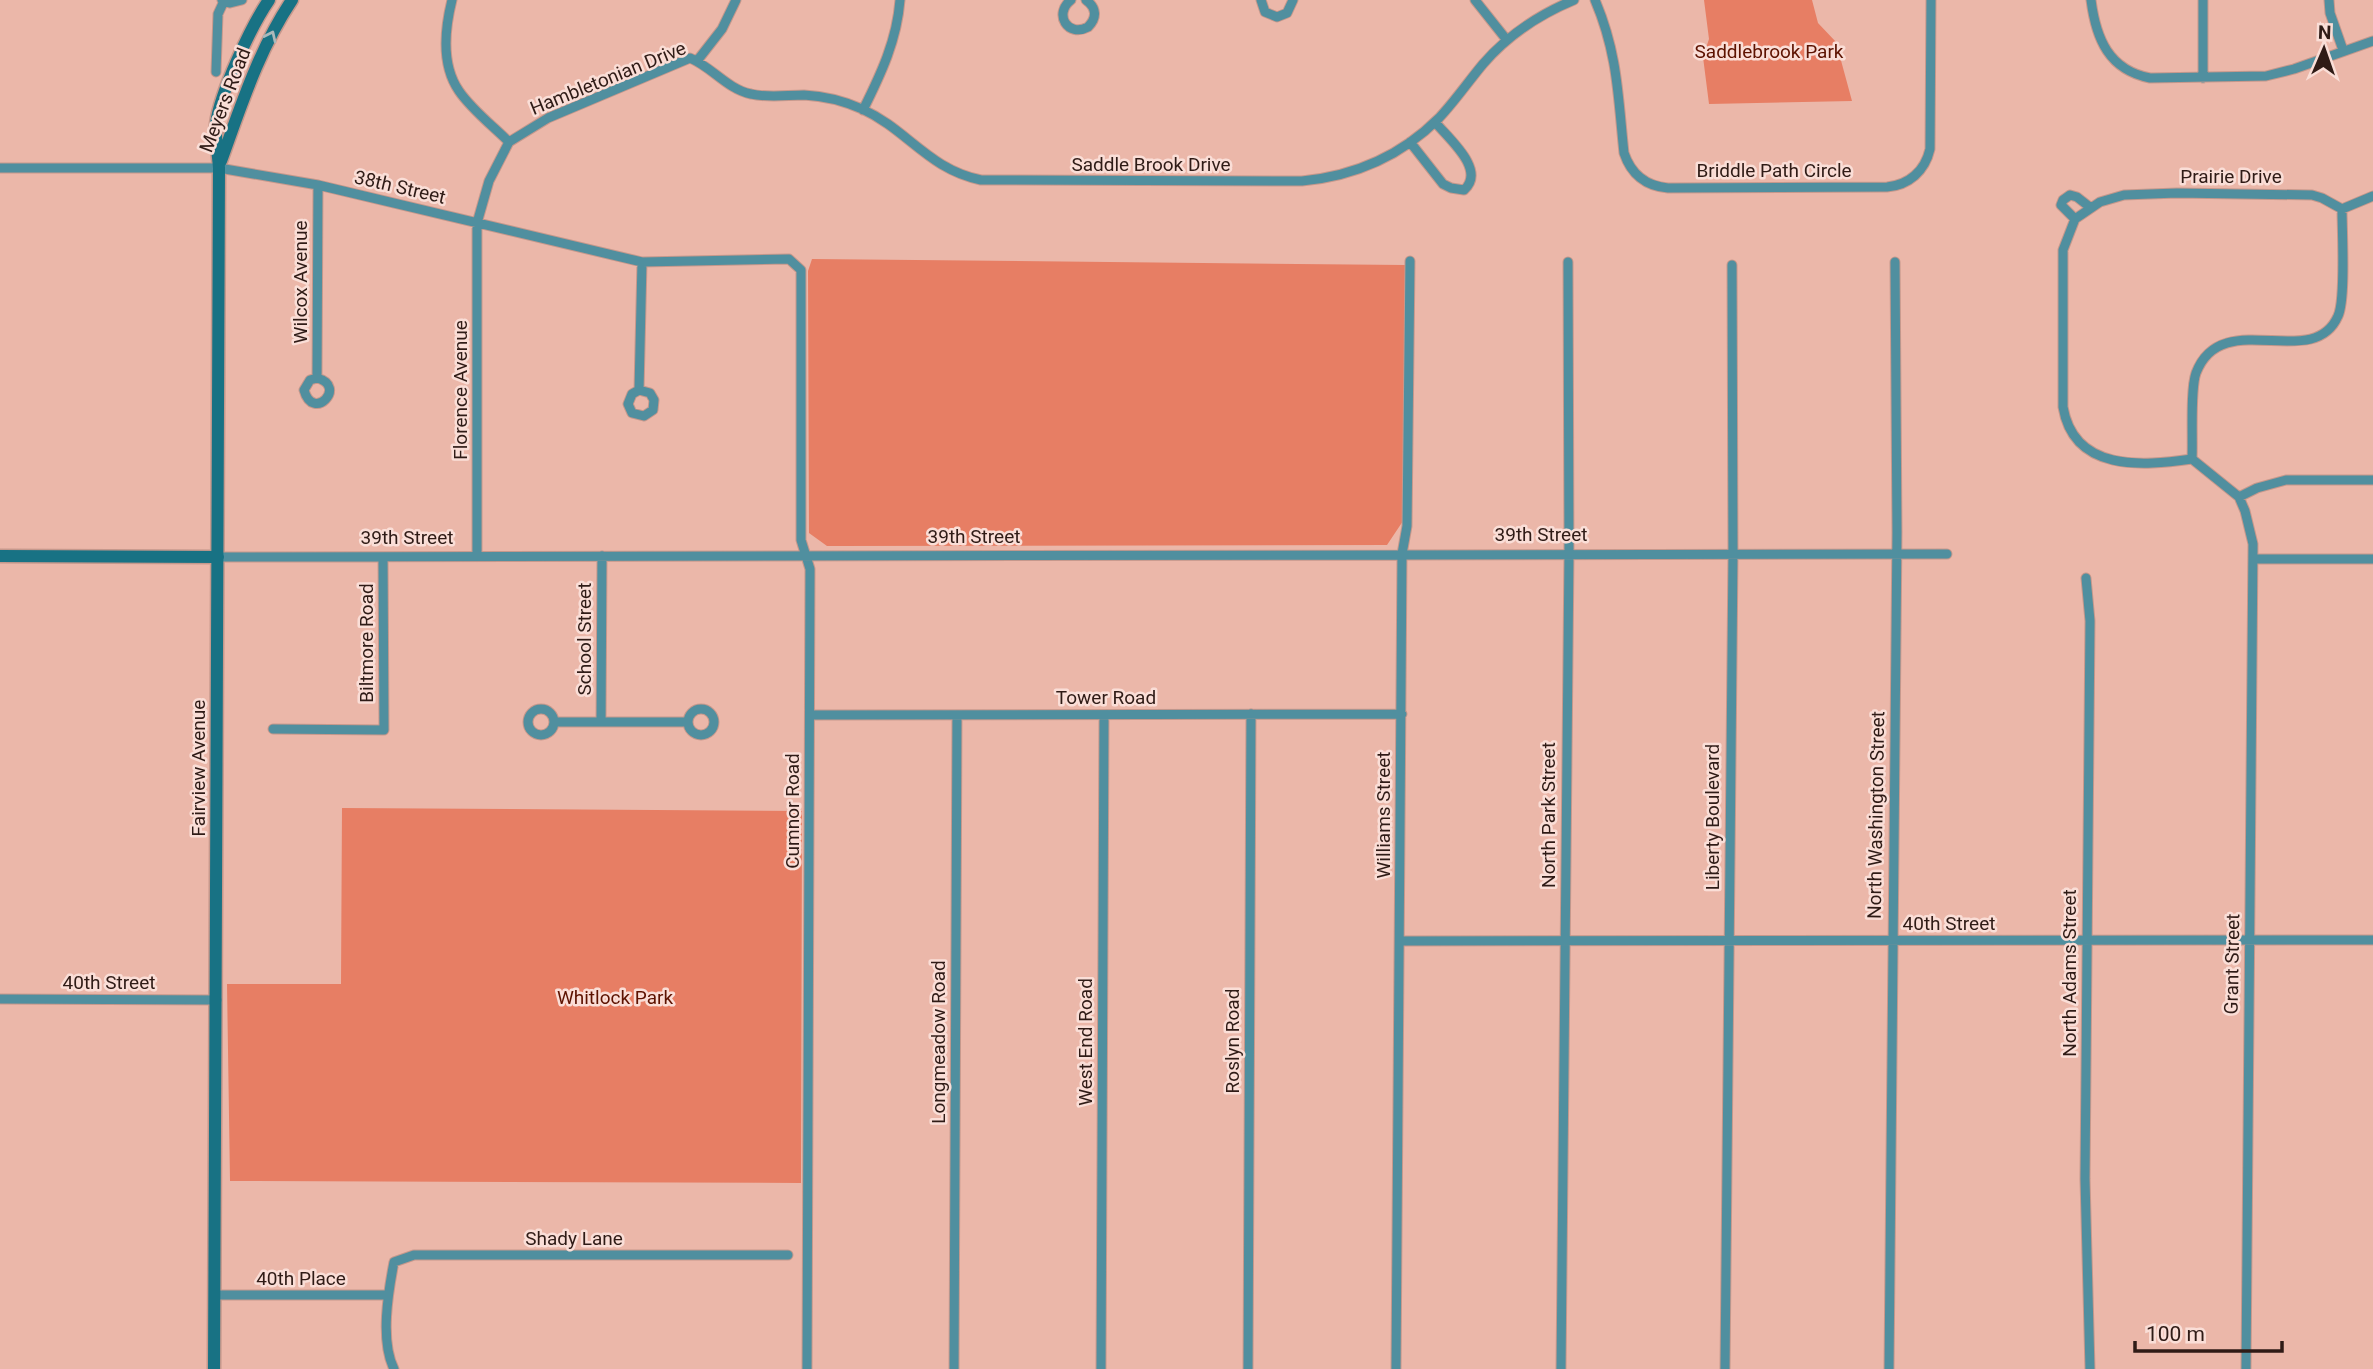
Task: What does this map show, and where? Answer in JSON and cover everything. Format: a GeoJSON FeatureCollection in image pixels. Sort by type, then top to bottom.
{"type":"FeatureCollection","features":[{"type":"Feature","properties":{"kind":"street"},"geometry":{"type":"LineString","coordinates":[[216,72],[218,14],[223,1],[234,3],[242,0]]}},
{"type":"Feature","properties":{"kind":"street","name":"Meyers Road"},"geometry":{"type":"LineString","coordinates":[[219,167],[216,124],[229,81],[269,0]]}},
{"type":"Feature","properties":{"kind":"street","name":"Meyers Road"},"geometry":{"type":"LineString","coordinates":[[219,167],[247,88],[278,21],[292,0]]}},
{"type":"Feature","properties":{"kind":"street"},"geometry":{"type":"LineString","coordinates":[[452,0],[446,36],[453,80],[459,92],[509,142],[489,181],[477,223]]}},
{"type":"Feature","properties":{"kind":"street","name":"Hambletonian Drive"},"geometry":{"type":"LineString","coordinates":[[509,142],[559,113],[690,58],[697,61],[722,29],[736,0]]}},
{"type":"Feature","properties":{"kind":"street"},"geometry":{"type":"LineString","coordinates":[[863,110],[888,58],[896,31],[900,0]]}},
{"type":"Feature","properties":{"kind":"street"},"geometry":{"type":"LineString","coordinates":[[1071,0],[1064,7],[1062,17],[1066,25],[1077,31],[1088,27],[1095,18],[1094,8],[1086,0]]}},
{"type":"Feature","properties":{"kind":"street"},"geometry":{"type":"LineString","coordinates":[[1261,0],[1265,12],[1275,17],[1287,13],[1293,0]]}},
{"type":"Feature","properties":{"kind":"street"},"geometry":{"type":"LineString","coordinates":[[1475,0],[1506,39]]}},
{"type":"Feature","properties":{"kind":"street","name":"Saddle Brook Drive"},"geometry":{"type":"LineString","coordinates":[[697,61],[735,88],[750,94],[819,96],[863,110],[889,125],[943,167],[967,177],[998,181],[1302,181],[1340,175],[1387,158],[1435,122],[1506,39],[1538,16],[1574,0]]}},
{"type":"Feature","properties":{"kind":"street","name":"Briddle Path Circle"},"geometry":{"type":"LineString","coordinates":[[1595,0],[1604,22],[1619,85],[1627,162],[1635,175],[1650,184],[1668,188],[1887,187],[1900,185],[1916,176],[1930,149],[1931,0]]}},
{"type":"Feature","properties":{"kind":"street"},"geometry":{"type":"LineString","coordinates":[[2091,0],[2094,21],[2102,44],[2120,66],[2133,75],[2150,78],[2266,76],[2373,41]]}},
{"type":"Feature","properties":{"kind":"street"},"geometry":{"type":"LineString","coordinates":[[2203,0],[2203,78]]}},
{"type":"Feature","properties":{"kind":"street"},"geometry":{"type":"LineString","coordinates":[[2329,0],[2330,13],[2343,51]]}},
{"type":"Feature","properties":{"kind":"street"},"geometry":{"type":"LineString","coordinates":[[1410,142],[1443,184],[1464,190],[1470,185],[1471,164],[1435,122]]}},
{"type":"Feature","properties":{"kind":"street","name":"38th Street"},"geometry":{"type":"LineString","coordinates":[[0,168],[219,167],[318,185],[642,262],[789,259]]}},
{"type":"Feature","properties":{"kind":"street","name":"Fairview Avenue"},"geometry":{"type":"LineString","coordinates":[[214,1369],[219,167]]}},
{"type":"Feature","properties":{"kind":"street","name":"Wilcox Avenue"},"geometry":{"type":"LineString","coordinates":[[317,378],[318,185]]}},
{"type":"Feature","properties":{"kind":"street","name":"Prairie Drive"},"geometry":{"type":"LineString","coordinates":[[2075,219],[2105,200],[2124,195],[2177,193],[2312,195],[2342,209]]}},
{"type":"Feature","properties":{"kind":"street"},"geometry":{"type":"LineString","coordinates":[[2088,209],[2077,197],[2070,195],[2061,205],[2075,219],[2066,238],[2063,263],[2063,407],[2067,423],[2079,441],[2094,453],[2112,461],[2164,463],[2192,459],[2239,497],[2257,488],[2286,480],[2373,481]]}},
{"type":"Feature","properties":{"kind":"street"},"geometry":{"type":"LineString","coordinates":[[2192,459],[2195,379],[2202,362],[2211,351],[2236,340],[2312,339],[2328,331],[2337,318],[2341,302],[2342,209],[2373,196]]}},
{"type":"Feature","properties":{"kind":"street","name":"Florence Avenue"},"geometry":{"type":"LineString","coordinates":[[477,223],[477,556]]}},
{"type":"Feature","properties":{"kind":"street","name":"Cumnor Road"},"geometry":{"type":"LineString","coordinates":[[789,259],[801,270],[801,540],[810,569],[807,1369]]}},
{"type":"Feature","properties":{"kind":"street","name":"Williams Street"},"geometry":{"type":"LineString","coordinates":[[1396,1369],[1402,554],[1407,526],[1410,261]]}},
{"type":"Feature","properties":{"kind":"street"},"geometry":{"type":"LineString","coordinates":[[639,390],[642,262]]}},
{"type":"Feature","properties":{"kind":"street","name":"North Park Street"},"geometry":{"type":"LineString","coordinates":[[1562,1369],[1569,553],[1568,262]]}},
{"type":"Feature","properties":{"kind":"street","name":"North Washington Street"},"geometry":{"type":"LineString","coordinates":[[1889,1369],[1896,554],[1895,262]]}},
{"type":"Feature","properties":{"kind":"street","name":"Liberty Boulevard"},"geometry":{"type":"LineString","coordinates":[[1725,1369],[1732,265]]}},
{"type":"Feature","properties":{"kind":"street","name":"Grant Street"},"geometry":{"type":"LineString","coordinates":[[2239,497],[2249,525],[2253,559],[2246,1369]]}},
{"type":"Feature","properties":{"kind":"street","name":"39th Street"},"geometry":{"type":"LineString","coordinates":[[0,556],[1947,554]]}},
{"type":"Feature","properties":{"kind":"street","name":"School Street"},"geometry":{"type":"LineString","coordinates":[[601,722],[602,556]]}},
{"type":"Feature","properties":{"kind":"street","name":"Biltmore Road"},"geometry":{"type":"LineString","coordinates":[[273,729],[384,730],[383,557]]}},
{"type":"Feature","properties":{"kind":"street"},"geometry":{"type":"LineString","coordinates":[[2253,559],[2373,559]]}},
{"type":"Feature","properties":{"kind":"street","name":"North Adams Street"},"geometry":{"type":"LineString","coordinates":[[2086,578],[2090,621],[2085,1180],[2090,1369]]}},
{"type":"Feature","properties":{"kind":"street","name":"Roslyn Road"},"geometry":{"type":"LineString","coordinates":[[1248,1369],[1251,714]]}},
{"type":"Feature","properties":{"kind":"street","name":"Tower Road"},"geometry":{"type":"LineString","coordinates":[[810,715],[1402,714]]}},
{"type":"Feature","properties":{"kind":"street","name":"Longmeadow Road"},"geometry":{"type":"LineString","coordinates":[[954,1369],[957,715]]}},
{"type":"Feature","properties":{"kind":"street","name":"West End Road"},"geometry":{"type":"LineString","coordinates":[[1101,1369],[1104,715]]}},
{"type":"Feature","properties":{"kind":"street"},"geometry":{"type":"LineString","coordinates":[[554,722],[688,722]]}},
{"type":"Feature","properties":{"kind":"street","name":"40th Street"},"geometry":{"type":"LineString","coordinates":[[1400,941],[2373,940]]}},
{"type":"Feature","properties":{"kind":"street","name":"40th Street"},"geometry":{"type":"LineString","coordinates":[[0,999],[217,1000]]}},
{"type":"Feature","properties":{"kind":"street","name":"Shady Lane"},"geometry":{"type":"LineString","coordinates":[[388,1295],[394,1262],[414,1255],[788,1255]]}},
{"type":"Feature","properties":{"kind":"street","name":"40th Place"},"geometry":{"type":"LineString","coordinates":[[215,1295],[388,1295]]}},
{"type":"Feature","properties":{"kind":"street"},"geometry":{"type":"LineString","coordinates":[[388,1295],[388,1350],[394,1369]]}},
{"type":"Feature","properties":{"kind":"green space","name":"Saddlebrook Park"},"geometry":{"type":"Polygon","coordinates":[[[1704,0],[1812,0],[1818,23],[1836,42],[1852,101],[1709,104],[1703,57],[1709,39],[1704,0]]]}},
{"type":"Feature","properties":{"kind":"green space"},"geometry":{"type":"Polygon","coordinates":[[[812,259],[1405,265],[1403,521],[1387,545],[827,546],[809,533],[808,271],[812,259]]]}},
{"type":"Feature","properties":{"kind":"green space","name":"Whitlock Park"},"geometry":{"type":"Polygon","coordinates":[[[342,808],[802,811],[801,1183],[230,1181],[227,984],[341,984],[342,808]]]}}]}
